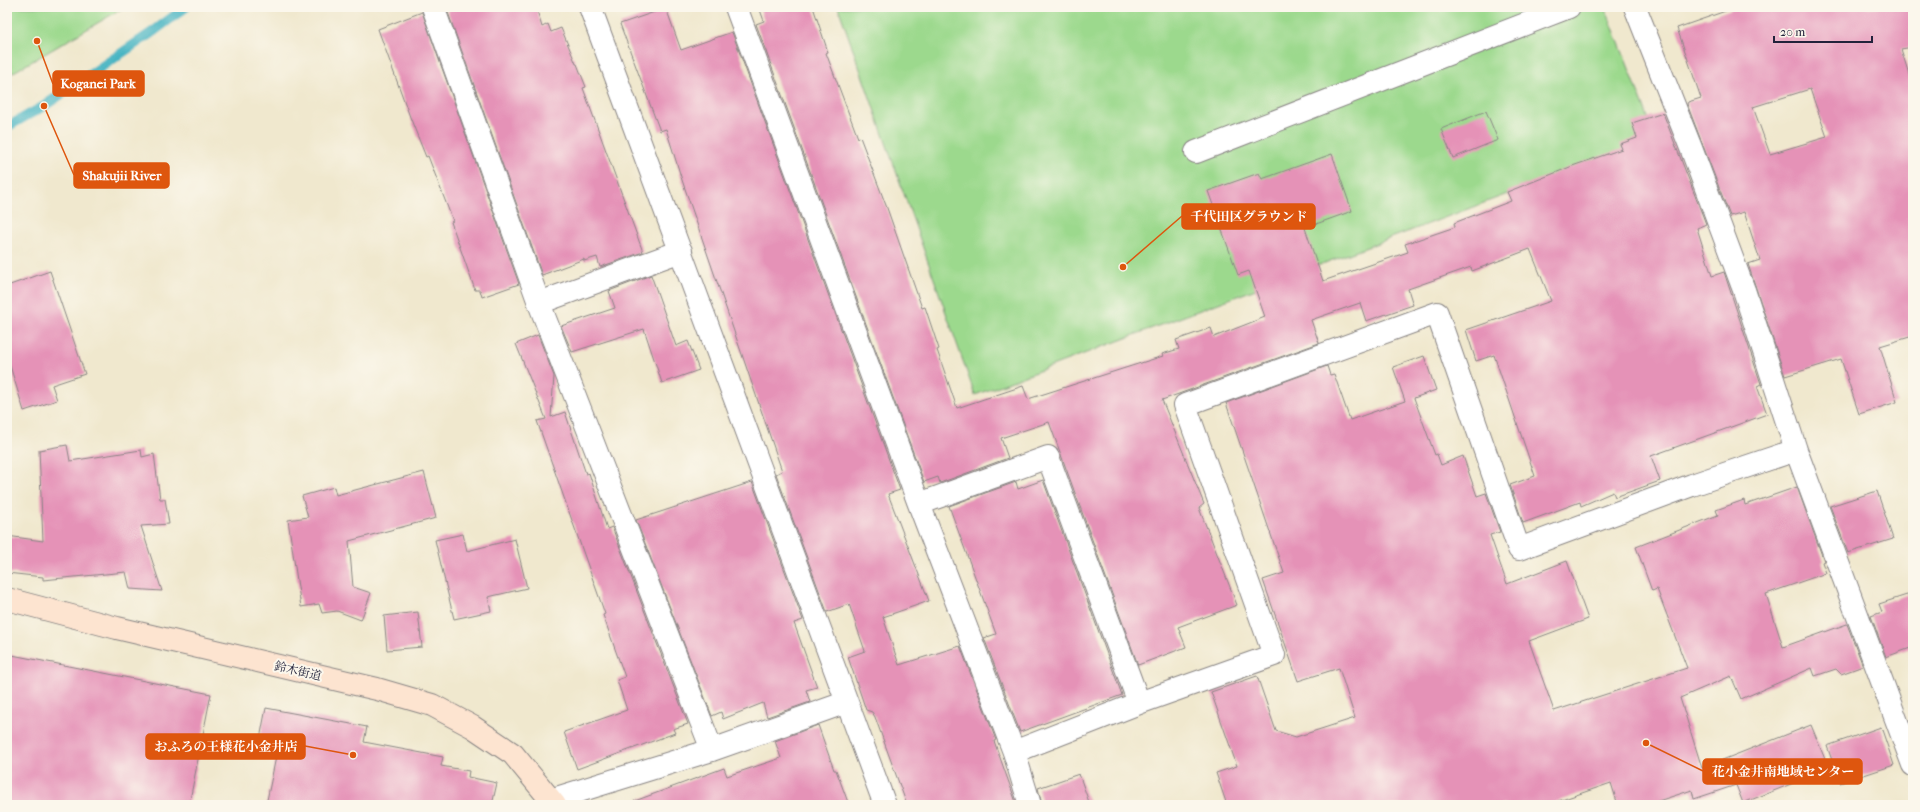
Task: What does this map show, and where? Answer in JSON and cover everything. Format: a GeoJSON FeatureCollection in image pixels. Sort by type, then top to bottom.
{"type":"FeatureCollection","features":[{"type":"Feature","properties":{"kind":"street"},"geometry":{"type":"LineString","coordinates":[[433,7],[539,303],[712,750]]}},
{"type":"Feature","properties":{"kind":"street"},"geometry":{"type":"LineString","coordinates":[[590,7],[884,805]]}},
{"type":"Feature","properties":{"kind":"street"},"geometry":{"type":"LineString","coordinates":[[736,7],[919,504],[1014,752],[1030,805]]}},
{"type":"Feature","properties":{"kind":"street"},"geometry":{"type":"LineString","coordinates":[[1196,152],[1569,7]]}},
{"type":"Feature","properties":{"kind":"street"},"geometry":{"type":"LineString","coordinates":[[1635,7],[1691,148],[1744,290],[1796,450],[1913,764]]}},
{"type":"Feature","properties":{"kind":"street"},"geometry":{"type":"LineString","coordinates":[[539,303],[681,251]]}},
{"type":"Feature","properties":{"kind":"street"},"geometry":{"type":"LineString","coordinates":[[1014,752],[1139,703],[1274,655],[1185,405],[1436,313],[1519,549],[1692,485],[1796,450]]}},
{"type":"Feature","properties":{"kind":"street"},"geometry":{"type":"LineString","coordinates":[[919,504],[1048,457],[1139,703]]}},
{"type":"Feature","properties":{"kind":"street","name":"鈴木街道"},"geometry":{"type":"LineString","coordinates":[[7,599],[117,628],[377,690],[432,705],[473,727],[513,754],[552,802]]}},
{"type":"Feature","properties":{"kind":"street"},"geometry":{"type":"LineString","coordinates":[[552,802],[712,750],[847,702]]}},
{"type":"Feature","properties":{"kind":"green space"},"geometry":{"type":"Polygon","coordinates":[[[7,7],[125,7],[7,76],[7,7]]]}},
{"type":"Feature","properties":{"kind":"green space"},"geometry":{"type":"Polygon","coordinates":[[[838,7],[1605,7],[1656,138],[975,395],[838,7]]]}},
{"type":"Feature","properties":{"kind":"building"},"geometry":{"type":"Polygon","coordinates":[[[446,7],[536,7],[542,27],[548,24],[551,32],[561,28],[586,87],[583,88],[643,252],[600,267],[597,257],[584,261],[584,259],[542,275],[446,7]]]}},
{"type":"Feature","properties":{"kind":"building"},"geometry":{"type":"Polygon","coordinates":[[[759,7],[813,7],[828,52],[826,53],[858,138],[860,137],[887,208],[922,308],[925,307],[939,349],[937,350],[957,408],[1023,386],[1028,399],[1163,356],[1162,354],[1179,349],[1176,340],[1211,328],[1214,337],[1265,317],[1249,271],[1238,275],[1208,191],[1259,173],[1262,179],[1332,154],[1352,211],[1305,228],[1323,281],[1408,252],[1405,244],[1455,227],[1454,223],[1511,201],[1507,192],[1575,165],[1622,149],[1620,144],[1637,138],[1632,123],[1663,113],[1706,224],[1697,228],[1712,276],[1724,272],[1761,384],[1757,386],[1767,414],[1651,456],[1660,481],[1615,497],[1613,492],[1581,506],[1580,502],[1523,523],[1510,485],[1535,476],[1494,355],[1476,361],[1466,330],[1551,301],[1530,249],[1472,271],[1471,267],[1408,289],[1413,305],[1366,321],[1360,303],[1311,320],[1319,343],[1162,400],[1204,504],[1199,508],[1237,605],[1178,627],[1186,647],[1138,665],[1049,422],[1001,438],[1008,458],[940,483],[938,477],[924,482],[756,24],[764,21],[759,7]]]}},
{"type":"Feature","properties":{"kind":"building"},"geometry":{"type":"Polygon","coordinates":[[[1737,7],[1913,7],[1913,47],[1901,49],[1913,87],[1913,336],[1880,346],[1897,402],[1859,414],[1841,359],[1785,376],[1748,264],[1760,260],[1744,212],[1730,216],[1687,104],[1688,102],[1701,98],[1677,28],[1737,7]],[[1810,89],[1753,107],[1770,154],[1827,137],[1810,89]]]}},
{"type":"Feature","properties":{"kind":"building"},"geometry":{"type":"Polygon","coordinates":[[[666,8],[681,50],[732,32],[900,490],[888,494],[929,601],[883,617],[899,665],[960,646],[996,740],[994,741],[1017,805],[907,805],[875,717],[872,712],[866,710],[848,657],[865,651],[849,604],[827,612],[776,474],[782,471],[682,180],[666,129],[660,131],[620,24],[666,8]]]}},
{"type":"Feature","properties":{"kind":"building"},"geometry":{"type":"Polygon","coordinates":[[[422,12],[519,284],[482,297],[480,290],[475,290],[451,222],[453,221],[428,156],[426,157],[410,117],[378,29],[422,12]]]}},
{"type":"Feature","properties":{"kind":"building"},"geometry":{"type":"Polygon","coordinates":[[[1486,111],[1498,140],[1453,158],[1441,129],[1486,111]]]}},
{"type":"Feature","properties":{"kind":"building"},"geometry":{"type":"Polygon","coordinates":[[[50,271],[85,374],[52,385],[57,400],[24,411],[7,356],[7,286],[50,271]]]}},
{"type":"Feature","properties":{"kind":"building"},"geometry":{"type":"Polygon","coordinates":[[[651,275],[676,346],[688,341],[699,370],[662,383],[644,329],[572,352],[561,326],[615,308],[609,291],[651,275]]]}},
{"type":"Feature","properties":{"kind":"building"},"geometry":{"type":"Polygon","coordinates":[[[538,335],[554,376],[551,417],[565,412],[586,474],[589,473],[607,529],[612,527],[688,724],[673,729],[675,733],[577,769],[564,732],[627,710],[617,680],[625,677],[603,615],[605,614],[537,421],[546,419],[516,344],[538,335]]]}},
{"type":"Feature","properties":{"kind":"building"},"geometry":{"type":"Polygon","coordinates":[[[1424,356],[1436,390],[1414,398],[1435,455],[1437,454],[1441,465],[1463,456],[1477,496],[1486,493],[1500,532],[1490,535],[1507,584],[1567,561],[1588,619],[1529,641],[1554,711],[1687,668],[1657,589],[1652,591],[1636,547],[1718,515],[1716,510],[1744,500],[1745,505],[1797,487],[1824,561],[1822,562],[1826,573],[1766,594],[1783,647],[1847,624],[1863,666],[1841,674],[1836,669],[1815,676],[1812,668],[1741,699],[1731,676],[1680,698],[1702,768],[1811,725],[1829,769],[1743,803],[1736,785],[1694,799],[1692,790],[1646,805],[1618,805],[1611,783],[1547,805],[1227,805],[1216,773],[1237,766],[1211,692],[1257,676],[1276,731],[1296,737],[1355,718],[1339,668],[1298,681],[1263,580],[1284,573],[1226,403],[1327,366],[1330,375],[1334,374],[1350,420],[1405,401],[1393,367],[1424,356]]]}},
{"type":"Feature","properties":{"kind":"building"},"geometry":{"type":"Polygon","coordinates":[[[67,445],[70,461],[141,450],[142,457],[154,454],[160,499],[165,499],[169,524],[141,526],[162,591],[130,589],[126,572],[43,580],[43,577],[7,573],[7,536],[43,541],[39,450],[67,445]]]}},
{"type":"Feature","properties":{"kind":"building"},"geometry":{"type":"Polygon","coordinates":[[[424,472],[436,518],[349,541],[353,587],[371,593],[361,620],[337,611],[322,613],[319,604],[301,607],[288,520],[308,517],[302,496],[334,487],[336,495],[424,472]]]}},
{"type":"Feature","properties":{"kind":"building"},"geometry":{"type":"Polygon","coordinates":[[[1043,480],[1122,695],[1020,732],[984,638],[996,634],[949,506],[1016,482],[1018,489],[1043,480]]]}},
{"type":"Feature","properties":{"kind":"building"},"geometry":{"type":"Polygon","coordinates":[[[752,482],[803,620],[794,623],[817,687],[806,690],[810,702],[767,717],[763,703],[723,719],[721,712],[712,716],[636,520],[752,482]]]}},
{"type":"Feature","properties":{"kind":"building"},"geometry":{"type":"Polygon","coordinates":[[[1877,491],[1893,539],[1848,553],[1830,506],[1877,491]]]}},
{"type":"Feature","properties":{"kind":"building"},"geometry":{"type":"Polygon","coordinates":[[[463,534],[467,551],[515,539],[527,588],[488,597],[491,611],[454,619],[435,540],[463,534]]]}},
{"type":"Feature","properties":{"kind":"building"},"geometry":{"type":"Polygon","coordinates":[[[1913,593],[1913,647],[1886,657],[1871,616],[1882,612],[1879,604],[1913,593]]]}},
{"type":"Feature","properties":{"kind":"building"},"geometry":{"type":"Polygon","coordinates":[[[418,612],[422,647],[387,650],[384,616],[418,612]]]}},
{"type":"Feature","properties":{"kind":"building"},"geometry":{"type":"Polygon","coordinates":[[[7,654],[211,694],[189,805],[7,805],[7,654]]]}},
{"type":"Feature","properties":{"kind":"building"},"geometry":{"type":"Polygon","coordinates":[[[266,708],[367,727],[364,742],[443,757],[441,766],[469,771],[468,777],[497,783],[492,805],[266,805],[277,752],[258,749],[266,708]]]}},
{"type":"Feature","properties":{"kind":"building"},"geometry":{"type":"Polygon","coordinates":[[[818,725],[834,770],[836,770],[849,805],[632,805],[632,802],[724,768],[727,776],[781,758],[775,741],[818,725]]]}},
{"type":"Feature","properties":{"kind":"building"},"geometry":{"type":"Polygon","coordinates":[[[1881,727],[1894,765],[1840,783],[1827,746],[1881,727]]]}},
{"type":"Feature","properties":{"kind":"building"},"geometry":{"type":"Polygon","coordinates":[[[1079,774],[1090,805],[1042,805],[1038,788],[1079,774]]]}},
{"type":"Feature","properties":{"kind":"waterway"},"geometry":{"type":"LineString","coordinates":[[7,127],[44,106],[154,31],[186,7]]}},
{"type":"Feature","properties":{"kind":"place","name":"Koganei Park"},"geometry":{"type":"Point","coordinates":[37,41]}},
{"type":"Feature","properties":{"kind":"place","name":"Shakujii River"},"geometry":{"type":"Point","coordinates":[44,106]}},
{"type":"Feature","properties":{"kind":"place","name":"千代田区グラウンド"},"geometry":{"type":"Point","coordinates":[1123,267]}},
{"type":"Feature","properties":{"kind":"place","name":"花小金井南地域センター"},"geometry":{"type":"Point","coordinates":[1646,743]}},
{"type":"Feature","properties":{"kind":"place","name":"おふろの王様花小金井店"},"geometry":{"type":"Point","coordinates":[353,755]}}]}
